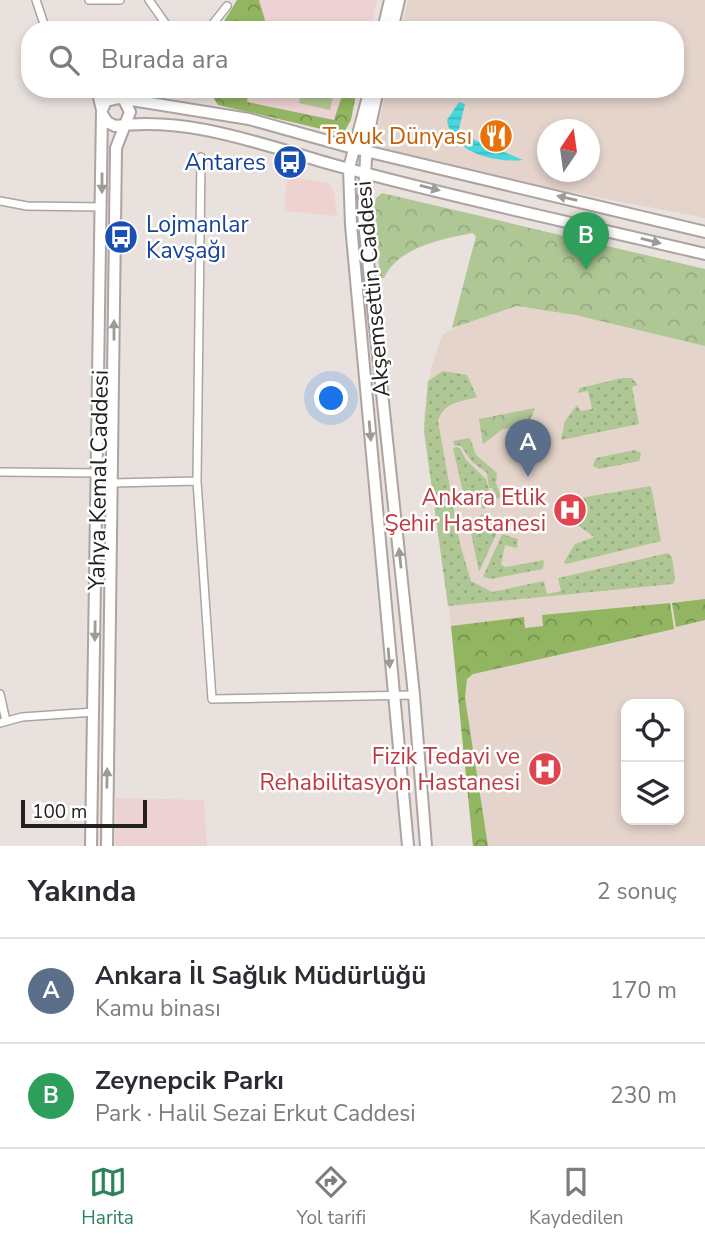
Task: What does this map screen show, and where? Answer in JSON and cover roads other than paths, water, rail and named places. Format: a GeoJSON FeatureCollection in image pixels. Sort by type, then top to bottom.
{"type":"FeatureCollection","features":[{"type":"Feature","properties":{"kind":"main road"},"geometry":{"type":"LineString","coordinates":[[385,21],[390,0]]}},
{"type":"Feature","properties":{"kind":"main road"},"geometry":{"type":"LineString","coordinates":[[394,21],[399,0]]}},
{"type":"Feature","properties":{"kind":"main road","name":"Yahya Kemal Caddesi"},"geometry":{"type":"LineString","coordinates":[[92,846],[103,207],[102,112],[99,98]]}},
{"type":"Feature","properties":{"kind":"main road"},"geometry":{"type":"LineString","coordinates":[[112,98],[102,112],[110,125],[124,123],[213,130],[349,168],[368,98]]}},
{"type":"Feature","properties":{"kind":"main road"},"geometry":{"type":"LineString","coordinates":[[122,98],[130,111],[124,123]]}},
{"type":"Feature","properties":{"kind":"main road"},"geometry":{"type":"LineString","coordinates":[[135,98],[249,120],[369,152],[705,232]]}},
{"type":"Feature","properties":{"kind":"main road"},"geometry":{"type":"LineString","coordinates":[[376,98],[367,140],[369,152],[364,172],[705,254]]}},
{"type":"Feature","properties":{"kind":"main road","name":"Yahya Kemal Caddesi"},"geometry":{"type":"LineString","coordinates":[[107,846],[116,148],[124,123]]}},
{"type":"Feature","properties":{"kind":"main road","name":"Akşemsettin Caddesi"},"geometry":{"type":"LineString","coordinates":[[408,846],[392,696],[349,168],[364,172],[366,254],[414,695],[426,846]]}},
{"type":"Feature","properties":{"kind":"street"},"geometry":{"type":"LineString","coordinates":[[36,0],[43,21]]}},
{"type":"Feature","properties":{"kind":"street"},"geometry":{"type":"LineString","coordinates":[[89,0],[120,0]]}},
{"type":"Feature","properties":{"kind":"street"},"geometry":{"type":"LineString","coordinates":[[149,0],[164,21]]}},
{"type":"Feature","properties":{"kind":"street"},"geometry":{"type":"LineString","coordinates":[[215,21],[227,6]]}},
{"type":"Feature","properties":{"kind":"street"},"geometry":{"type":"LineString","coordinates":[[201,157],[197,481],[212,699],[414,695]]}},
{"type":"Feature","properties":{"kind":"street"},"geometry":{"type":"LineString","coordinates":[[0,201],[27,206],[103,207]]}},
{"type":"Feature","properties":{"kind":"street"},"geometry":{"type":"LineString","coordinates":[[0,472],[98,473],[113,483],[197,481]]}},
{"type":"Feature","properties":{"kind":"street"},"geometry":{"type":"LineString","coordinates":[[0,694],[3,722],[94,712]]}},
{"type":"Feature","properties":{"kind":"water"},"geometry":{"type":"Polygon","coordinates":[[[459,102],[465,104],[458,133],[523,160],[500,160],[476,154],[457,141],[447,120],[459,102]]]}},
{"type":"Feature","properties":{"kind":"place","name":"Tavuk Dünyası"},"geometry":{"type":"Point","coordinates":[496,136]}},
{"type":"Feature","properties":{"kind":"place","name":"Antares"},"geometry":{"type":"Point","coordinates":[290,162]}},
{"type":"Feature","properties":{"kind":"place","name":"Lojmanlar Kavşağı"},"geometry":{"type":"Point","coordinates":[121,237]}},
{"type":"Feature","properties":{"kind":"place","name":"Zeynepcik Parkı"},"geometry":{"type":"Point","coordinates":[586,270]}},
{"type":"Feature","properties":{"kind":"place","name":"Ankara İl Sağlık Müdürlüğü"},"geometry":{"type":"Point","coordinates":[528,477]}},
{"type":"Feature","properties":{"kind":"place","name":"Ankara Etlik Şehir Hastanesi"},"geometry":{"type":"Point","coordinates":[570,510]}},
{"type":"Feature","properties":{"kind":"place","name":"Fizik Tedavi ve Rehabilitasyon Hastanesi"},"geometry":{"type":"Point","coordinates":[545,769]}}]}
